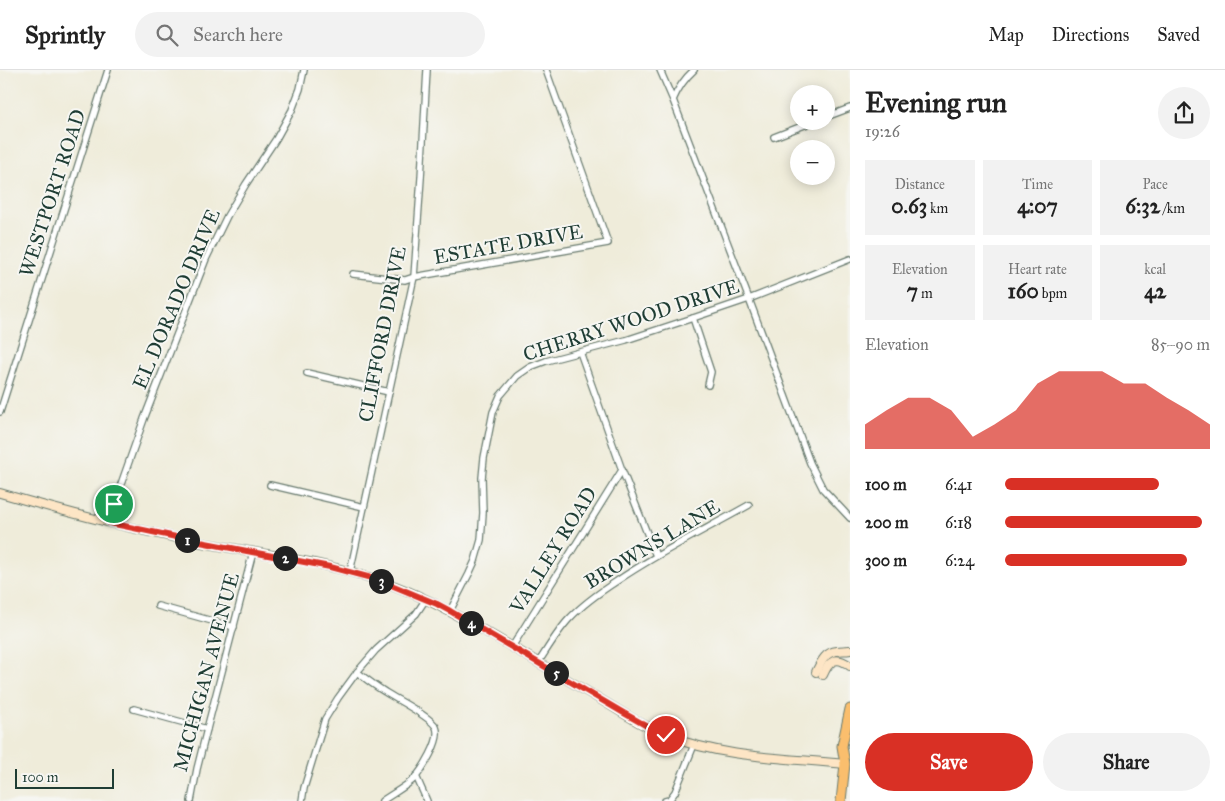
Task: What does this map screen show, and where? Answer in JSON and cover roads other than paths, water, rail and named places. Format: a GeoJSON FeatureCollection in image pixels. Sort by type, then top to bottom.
{"type":"FeatureCollection","features":[{"type":"Feature","properties":{"kind":"main road"},"geometry":{"type":"LineString","coordinates":[[848,764],[842,746],[850,709]]}},
{"type":"Feature","properties":{"kind":"main road"},"geometry":{"type":"LineString","coordinates":[[841,801],[850,755]]}},
{"type":"Feature","properties":{"kind":"street","name":"WESTPORT ROAD"},"geometry":{"type":"LineString","coordinates":[[0,412],[108,70]]}},
{"type":"Feature","properties":{"kind":"street","name":"EL DORADO DRIVE"},"geometry":{"type":"LineString","coordinates":[[110,523],[114,504],[144,419],[206,259],[226,216],[276,139],[292,110],[300,89],[304,70]]}},
{"type":"Feature","properties":{"kind":"street","name":"CLIFFORD DRIVE"},"geometry":{"type":"LineString","coordinates":[[350,572],[414,277],[427,70]]}},
{"type":"Feature","properties":{"kind":"street","name":"ESTATE DRIVE"},"geometry":{"type":"LineString","coordinates":[[353,274],[405,280],[608,243],[546,70]]}},
{"type":"Feature","properties":{"kind":"street"},"geometry":{"type":"LineString","coordinates":[[660,70],[810,463],[823,489],[850,518]]}},
{"type":"Feature","properties":{"kind":"street"},"geometry":{"type":"LineString","coordinates":[[673,100],[678,88],[694,70]]}},
{"type":"Feature","properties":{"kind":"street"},"geometry":{"type":"LineString","coordinates":[[835,114],[850,108]]}},
{"type":"Feature","properties":{"kind":"street"},"geometry":{"type":"LineString","coordinates":[[774,137],[792,130]]}},
{"type":"Feature","properties":{"kind":"street","name":"CHERRY WOOD DRIVE"},"geometry":{"type":"LineString","coordinates":[[450,611],[469,574],[479,548],[483,513],[482,478],[484,458],[493,412],[500,396],[511,382],[524,371],[546,361],[626,340],[693,318],[749,299],[850,259]]}},
{"type":"Feature","properties":{"kind":"street"},"geometry":{"type":"LineString","coordinates":[[693,318],[711,372],[708,385]]}},
{"type":"Feature","properties":{"kind":"street"},"geometry":{"type":"LineString","coordinates":[[580,352],[622,470],[656,556]]}},
{"type":"Feature","properties":{"kind":"street"},"geometry":{"type":"LineString","coordinates":[[307,373],[389,392]]}},
{"type":"Feature","properties":{"kind":"street","name":"VALLEY ROAD"},"geometry":{"type":"LineString","coordinates":[[512,647],[622,470]]}},
{"type":"Feature","properties":{"kind":"street"},"geometry":{"type":"LineString","coordinates":[[270,485],[364,507]]}},
{"type":"Feature","properties":{"kind":"street"},"geometry":{"type":"LineString","coordinates":[[0,494],[110,523],[350,572],[379,580],[450,611],[652,729],[694,745],[720,751],[848,764]]}},
{"type":"Feature","properties":{"kind":"street","name":"BROWNS LANE"},"geometry":{"type":"LineString","coordinates":[[538,663],[560,629],[585,604],[656,556],[749,505]]}},
{"type":"Feature","properties":{"kind":"street","name":"MICHIGAN AVENUE"},"geometry":{"type":"LineString","coordinates":[[191,801],[207,729],[254,552]]}},
{"type":"Feature","properties":{"kind":"street"},"geometry":{"type":"LineString","coordinates":[[302,801],[304,788],[325,719],[357,672],[376,650],[416,614],[426,599]]}},
{"type":"Feature","properties":{"kind":"street"},"geometry":{"type":"LineString","coordinates":[[158,606],[234,627]]}},
{"type":"Feature","properties":{"kind":"street"},"geometry":{"type":"LineString","coordinates":[[850,650],[836,651],[823,658],[820,673],[834,661],[839,660],[850,666]]}},
{"type":"Feature","properties":{"kind":"street"},"geometry":{"type":"LineString","coordinates":[[357,672],[432,722],[437,731],[436,741],[416,776],[382,801]]}},
{"type":"Feature","properties":{"kind":"street"},"geometry":{"type":"LineString","coordinates":[[134,709],[207,729]]}},
{"type":"Feature","properties":{"kind":"street"},"geometry":{"type":"LineString","coordinates":[[668,801],[675,792],[694,745]]}},
{"type":"Feature","properties":{"kind":"street"},"geometry":{"type":"LineString","coordinates":[[416,776],[427,801]]}}]}
